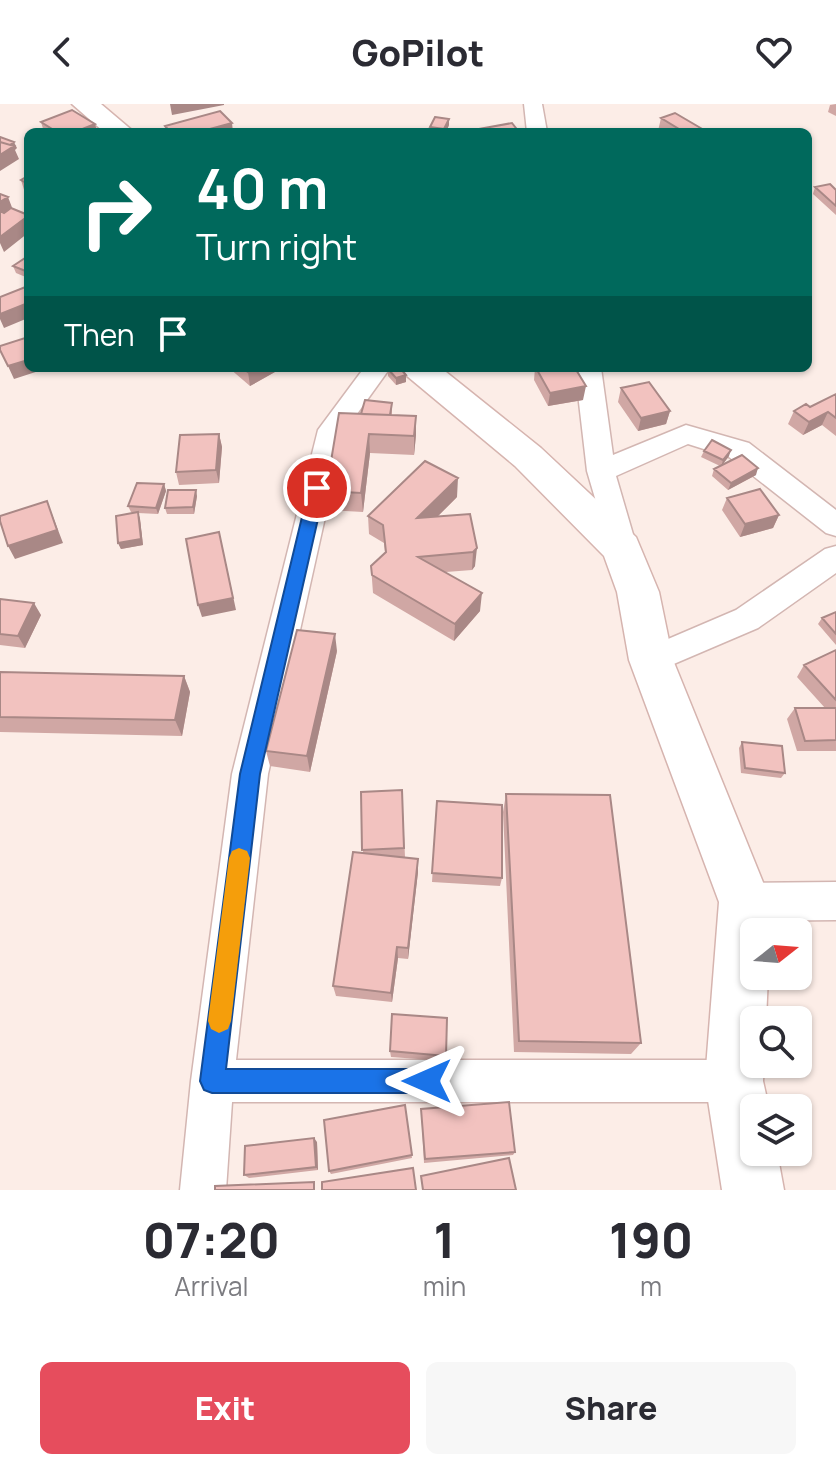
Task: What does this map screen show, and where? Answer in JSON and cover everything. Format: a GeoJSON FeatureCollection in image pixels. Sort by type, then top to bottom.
{"type":"FeatureCollection","features":[{"type":"Feature","properties":{"kind":"main road"},"geometry":{"type":"LineString","coordinates":[[85,104],[116,128]]}},
{"type":"Feature","properties":{"kind":"main road"},"geometry":{"type":"LineString","coordinates":[[424,372],[528,457],[622,548],[638,592],[651,660],[745,902],[734,1081],[753,1190]]}},
{"type":"Feature","properties":{"kind":"street"},"geometry":{"type":"LineString","coordinates":[[533,104],[536,128]]}},
{"type":"Feature","properties":{"kind":"street"},"geometry":{"type":"LineString","coordinates":[[203,1190],[212,1081],[250,774],[331,430],[374,372]]}},
{"type":"Feature","properties":{"kind":"street"},"geometry":{"type":"LineString","coordinates":[[589,372],[601,471],[622,548]]}},
{"type":"Feature","properties":{"kind":"street"},"geometry":{"type":"LineString","coordinates":[[601,471],[686,434],[739,450],[836,525]]}},
{"type":"Feature","properties":{"kind":"street"},"geometry":{"type":"LineString","coordinates":[[651,660],[747,619],[836,557]]}},
{"type":"Feature","properties":{"kind":"street"},"geometry":{"type":"LineString","coordinates":[[745,902],[836,901]]}},
{"type":"Feature","properties":{"kind":"street"},"geometry":{"type":"LineString","coordinates":[[212,1081],[734,1081]]}},
{"type":"Feature","properties":{"kind":"building"},"geometry":{"type":"Polygon","coordinates":[[[72,110],[95,124],[85,128],[51,128],[41,122],[72,110]]]}},
{"type":"Feature","properties":{"kind":"building"},"geometry":{"type":"Polygon","coordinates":[[[220,111],[232,123],[214,128],[165,126],[220,111]]]}},
{"type":"Feature","properties":{"kind":"building"},"geometry":{"type":"Polygon","coordinates":[[[675,113],[701,128],[677,128],[661,118],[675,113]]]}},
{"type":"Feature","properties":{"kind":"building"},"geometry":{"type":"Polygon","coordinates":[[[435,117],[449,119],[444,128],[430,127],[435,117]]]}},
{"type":"Feature","properties":{"kind":"building"},"geometry":{"type":"Polygon","coordinates":[[[512,123],[516,128],[484,128],[512,123]]]}},
{"type":"Feature","properties":{"kind":"building"},"geometry":{"type":"Polygon","coordinates":[[[0,137],[14,142],[10,145],[0,142],[0,137]]]}},
{"type":"Feature","properties":{"kind":"building"},"geometry":{"type":"Polygon","coordinates":[[[0,142],[14,146],[0,155],[0,142]]]}},
{"type":"Feature","properties":{"kind":"building"},"geometry":{"type":"Polygon","coordinates":[[[830,184],[836,190],[836,206],[815,187],[830,184]]]}},
{"type":"Feature","properties":{"kind":"building"},"geometry":{"type":"Polygon","coordinates":[[[11,208],[24,213],[24,219],[0,237],[0,211],[4,213],[11,208]]]}},
{"type":"Feature","properties":{"kind":"building"},"geometry":{"type":"Polygon","coordinates":[[[24,259],[24,270],[13,266],[24,259]]]}},
{"type":"Feature","properties":{"kind":"building"},"geometry":{"type":"Polygon","coordinates":[[[24,288],[24,305],[0,314],[0,297],[24,288]]]}},
{"type":"Feature","properties":{"kind":"building"},"geometry":{"type":"Polygon","coordinates":[[[24,338],[24,361],[8,366],[0,346],[24,338]]]}},
{"type":"Feature","properties":{"kind":"building"},"geometry":{"type":"Polygon","coordinates":[[[391,372],[403,372],[406,375],[396,378],[391,372]]]}},
{"type":"Feature","properties":{"kind":"building"},"geometry":{"type":"Polygon","coordinates":[[[538,372],[577,372],[586,386],[550,393],[538,372]]]}},
{"type":"Feature","properties":{"kind":"building"},"geometry":{"type":"Polygon","coordinates":[[[649,382],[670,411],[641,418],[621,388],[649,382]]]}},
{"type":"Feature","properties":{"kind":"building"},"geometry":{"type":"Polygon","coordinates":[[[836,394],[836,418],[828,412],[809,422],[794,411],[806,404],[810,407],[836,394]]]}},
{"type":"Feature","properties":{"kind":"building"},"geometry":{"type":"Polygon","coordinates":[[[365,400],[392,403],[390,415],[361,414],[365,400]]]}},
{"type":"Feature","properties":{"kind":"building"},"geometry":{"type":"Polygon","coordinates":[[[339,413],[416,416],[414,436],[369,434],[361,493],[326,491],[339,413]]]}},
{"type":"Feature","properties":{"kind":"building"},"geometry":{"type":"Polygon","coordinates":[[[219,434],[216,470],[176,472],[180,435],[219,434]]]}},
{"type":"Feature","properties":{"kind":"building"},"geometry":{"type":"Polygon","coordinates":[[[712,440],[731,450],[723,460],[704,451],[712,440]]]}},
{"type":"Feature","properties":{"kind":"building"},"geometry":{"type":"Polygon","coordinates":[[[742,455],[758,468],[731,483],[714,469],[742,455]]]}},
{"type":"Feature","properties":{"kind":"building"},"geometry":{"type":"Polygon","coordinates":[[[425,461],[458,478],[417,518],[470,514],[477,548],[473,552],[418,557],[482,593],[455,624],[372,575],[371,566],[386,552],[383,525],[368,516],[425,461]]]}},
{"type":"Feature","properties":{"kind":"building"},"geometry":{"type":"Polygon","coordinates":[[[137,483],[164,484],[156,508],[128,506],[137,483]]]}},
{"type":"Feature","properties":{"kind":"building"},"geometry":{"type":"Polygon","coordinates":[[[760,489],[779,515],[745,524],[727,498],[760,489]]]}},
{"type":"Feature","properties":{"kind":"building"},"geometry":{"type":"Polygon","coordinates":[[[168,490],[196,490],[193,507],[165,508],[168,490]]]}},
{"type":"Feature","properties":{"kind":"building"},"geometry":{"type":"Polygon","coordinates":[[[47,501],[57,530],[8,546],[0,516],[47,501]]]}},
{"type":"Feature","properties":{"kind":"building"},"geometry":{"type":"Polygon","coordinates":[[[138,512],[141,539],[118,543],[116,516],[138,512]]]}},
{"type":"Feature","properties":{"kind":"building"},"geometry":{"type":"Polygon","coordinates":[[[219,532],[233,598],[198,605],[186,539],[219,532]]]}},
{"type":"Feature","properties":{"kind":"building"},"geometry":{"type":"Polygon","coordinates":[[[0,599],[34,603],[18,636],[0,634],[0,599]]]}},
{"type":"Feature","properties":{"kind":"building"},"geometry":{"type":"Polygon","coordinates":[[[836,612],[836,634],[822,618],[836,612]]]}},
{"type":"Feature","properties":{"kind":"building"},"geometry":{"type":"Polygon","coordinates":[[[297,630],[335,634],[307,756],[266,751],[297,630]]]}},
{"type":"Feature","properties":{"kind":"building"},"geometry":{"type":"Polygon","coordinates":[[[836,650],[836,700],[804,665],[836,650]]]}},
{"type":"Feature","properties":{"kind":"building"},"geometry":{"type":"Polygon","coordinates":[[[0,672],[184,676],[175,720],[0,717],[0,672]]]}},
{"type":"Feature","properties":{"kind":"building"},"geometry":{"type":"Polygon","coordinates":[[[795,708],[836,708],[836,740],[805,741],[795,708]]]}},
{"type":"Feature","properties":{"kind":"building"},"geometry":{"type":"Polygon","coordinates":[[[742,742],[782,746],[785,773],[745,768],[742,742]]]}},
{"type":"Feature","properties":{"kind":"building"},"geometry":{"type":"Polygon","coordinates":[[[402,790],[404,848],[362,850],[361,792],[402,790]]]}},
{"type":"Feature","properties":{"kind":"building"},"geometry":{"type":"Polygon","coordinates":[[[506,794],[610,795],[641,1043],[519,1041],[506,794]]]}},
{"type":"Feature","properties":{"kind":"building"},"geometry":{"type":"Polygon","coordinates":[[[437,801],[502,805],[502,878],[432,873],[437,801]]]}},
{"type":"Feature","properties":{"kind":"building"},"geometry":{"type":"Polygon","coordinates":[[[353,852],[418,859],[408,948],[397,947],[391,993],[333,986],[353,852]]]}},
{"type":"Feature","properties":{"kind":"building"},"geometry":{"type":"Polygon","coordinates":[[[392,1014],[447,1018],[446,1056],[390,1051],[392,1014]]]}},
{"type":"Feature","properties":{"kind":"building"},"geometry":{"type":"Polygon","coordinates":[[[509,1102],[515,1152],[425,1159],[421,1109],[509,1102]]]}},
{"type":"Feature","properties":{"kind":"building"},"geometry":{"type":"Polygon","coordinates":[[[405,1105],[412,1155],[329,1171],[324,1120],[405,1105]]]}},
{"type":"Feature","properties":{"kind":"building"},"geometry":{"type":"Polygon","coordinates":[[[314,1138],[316,1167],[244,1175],[245,1146],[314,1138]]]}},
{"type":"Feature","properties":{"kind":"building"},"geometry":{"type":"Polygon","coordinates":[[[509,1158],[516,1190],[423,1190],[421,1176],[509,1158]]]}},
{"type":"Feature","properties":{"kind":"building"},"geometry":{"type":"Polygon","coordinates":[[[413,1168],[416,1190],[322,1190],[322,1182],[413,1168]]]}},
{"type":"Feature","properties":{"kind":"building"},"geometry":{"type":"Polygon","coordinates":[[[314,1182],[314,1190],[215,1190],[215,1186],[314,1182]]]}},
{"type":"Feature","properties":{"kind":"slow traffic"},"geometry":{"type":"LineString","coordinates":[[219,1021],[239,858]]}},
{"type":"Feature","properties":{"kind":"route"},"geometry":{"type":"LineString","coordinates":[[317,488],[250,774],[212,1081],[427,1081]]}}]}
